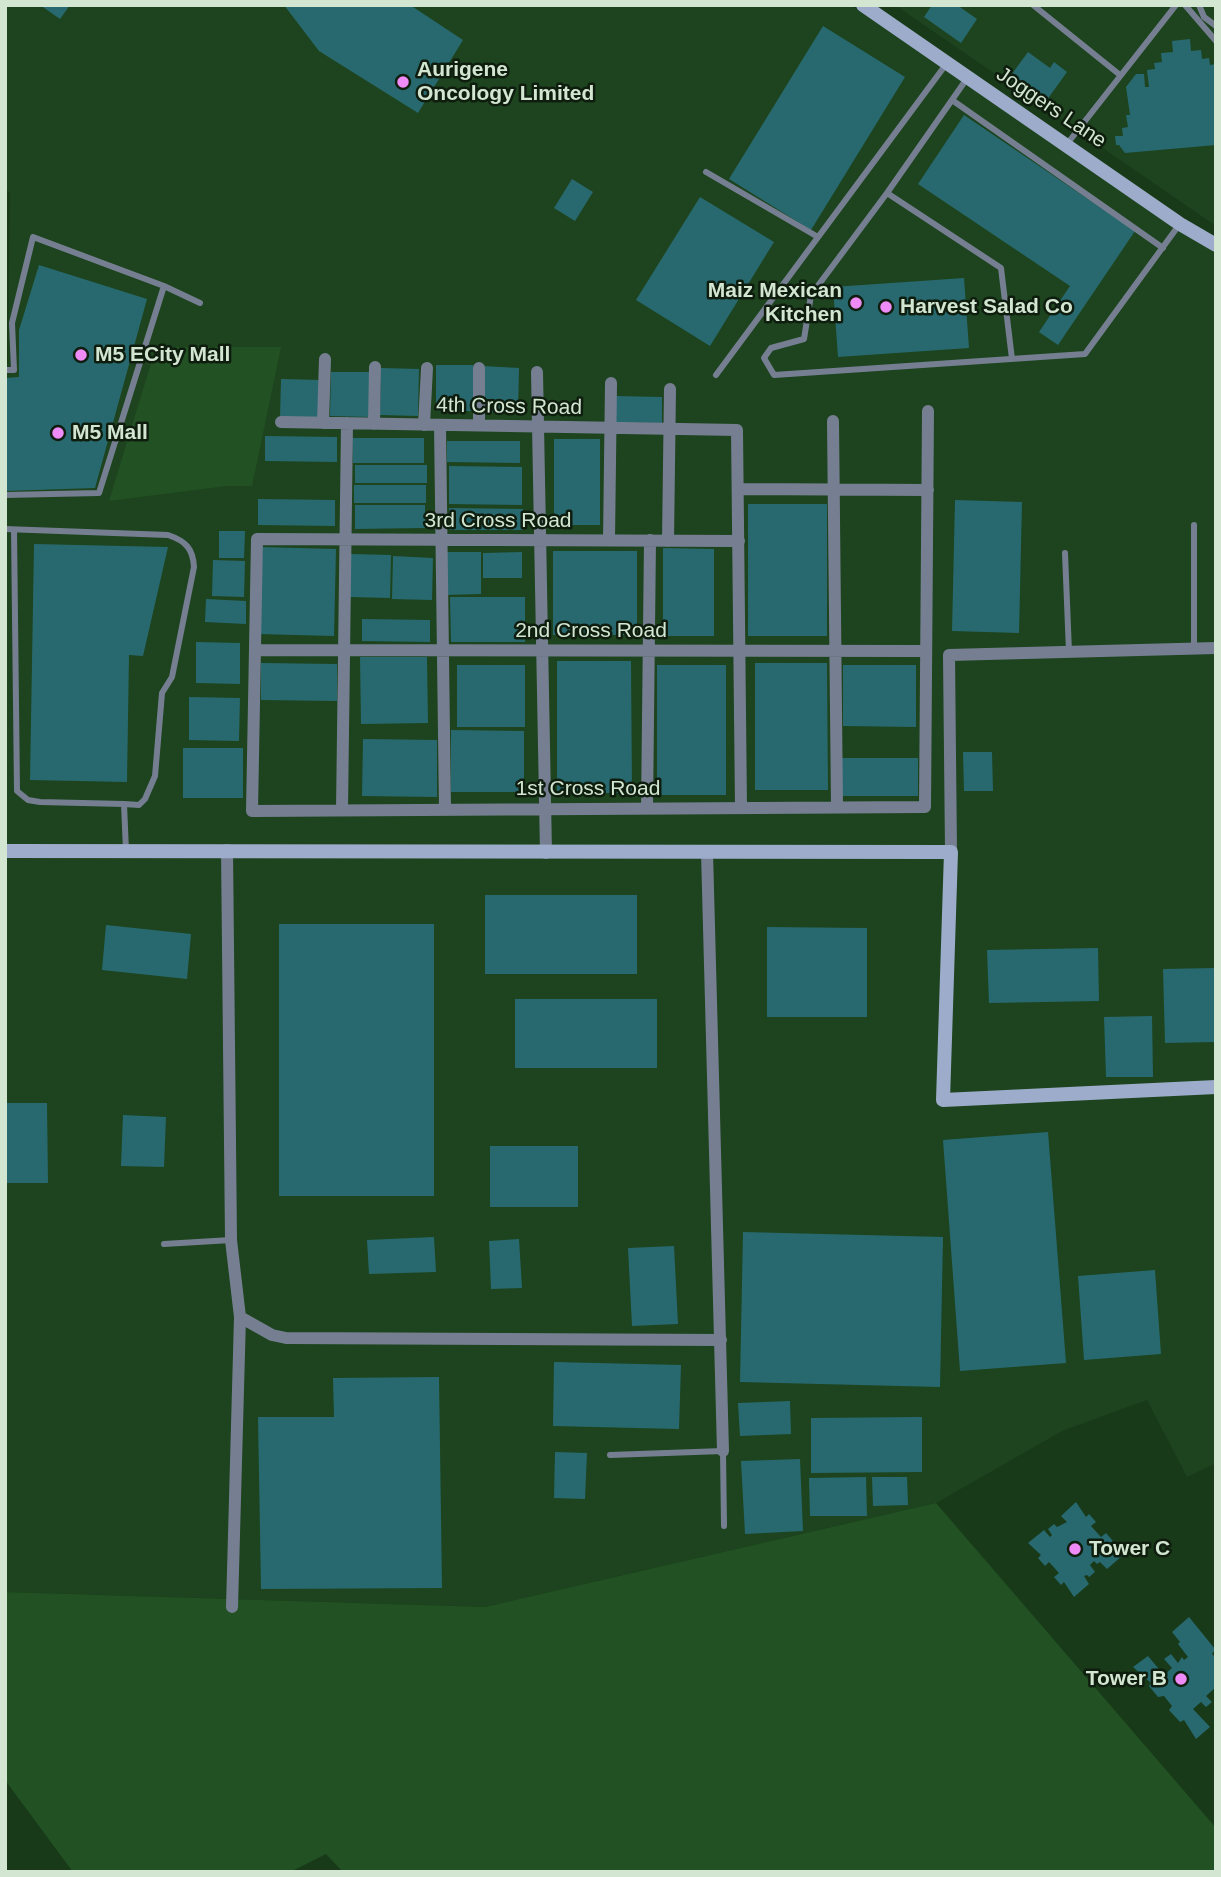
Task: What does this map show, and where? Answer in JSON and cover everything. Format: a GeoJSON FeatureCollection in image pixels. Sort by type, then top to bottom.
{"type":"FeatureCollection","features":[{"type":"Feature","properties":{"kind":"street","name":"Joggers Lane"},"geometry":{"type":"LineString","coordinates":[[863,5],[1216,245]]}},
{"type":"Feature","properties":{"kind":"street"},"geometry":{"type":"LineString","coordinates":[[323,423],[326,359]]}},
{"type":"Feature","properties":{"kind":"street"},"geometry":{"type":"LineString","coordinates":[[374,424],[375,367]]}},
{"type":"Feature","properties":{"kind":"street"},"geometry":{"type":"LineString","coordinates":[[424,425],[427,368]]}},
{"type":"Feature","properties":{"kind":"street"},"geometry":{"type":"LineString","coordinates":[[479,368],[479,425]]}},
{"type":"Feature","properties":{"kind":"street"},"geometry":{"type":"LineString","coordinates":[[537,372],[546,853]]}},
{"type":"Feature","properties":{"kind":"street"},"geometry":{"type":"LineString","coordinates":[[608,540],[611,383]]}},
{"type":"Feature","properties":{"kind":"street"},"geometry":{"type":"LineString","coordinates":[[668,541],[670,389]]}},
{"type":"Feature","properties":{"kind":"street"},"geometry":{"type":"LineString","coordinates":[[926,651],[928,411]]}},
{"type":"Feature","properties":{"kind":"street"},"geometry":{"type":"LineString","coordinates":[[833,421],[837,807]]}},
{"type":"Feature","properties":{"kind":"street","name":"4th Cross Road"},"geometry":{"type":"LineString","coordinates":[[281,422],[737,430],[738,489]]}},
{"type":"Feature","properties":{"kind":"street"},"geometry":{"type":"LineString","coordinates":[[342,810],[347,423]]}},
{"type":"Feature","properties":{"kind":"street"},"geometry":{"type":"LineString","coordinates":[[440,425],[445,810]]}},
{"type":"Feature","properties":{"kind":"street"},"geometry":{"type":"LineString","coordinates":[[741,808],[738,489],[928,490]]}},
{"type":"Feature","properties":{"kind":"street","name":"3rd Cross Road"},"geometry":{"type":"LineString","coordinates":[[255,650],[257,539],[738,541]]}},
{"type":"Feature","properties":{"kind":"street"},"geometry":{"type":"LineString","coordinates":[[647,808],[650,540]]}},
{"type":"Feature","properties":{"kind":"street"},"geometry":{"type":"LineString","coordinates":[[1216,648],[949,654],[951,852],[943,1100],[1216,1087]]}},
{"type":"Feature","properties":{"kind":"street","name":"2nd Cross Road"},"geometry":{"type":"LineString","coordinates":[[255,650],[926,651]]}},
{"type":"Feature","properties":{"kind":"street","name":"1st Cross Road"},"geometry":{"type":"LineString","coordinates":[[255,650],[252,811],[925,807],[926,651]]}},
{"type":"Feature","properties":{"kind":"street"},"geometry":{"type":"LineString","coordinates":[[227,850],[231,1240],[240,1317],[232,1607]]}},
{"type":"Feature","properties":{"kind":"street"},"geometry":{"type":"LineString","coordinates":[[5,851],[951,852]]}},
{"type":"Feature","properties":{"kind":"street"},"geometry":{"type":"LineString","coordinates":[[707,852],[723,1451]]}},
{"type":"Feature","properties":{"kind":"street"},"geometry":{"type":"LineString","coordinates":[[240,1317],[272,1335],[286,1338],[720,1340]]}},
{"type":"Feature","properties":{"kind":"lane"},"geometry":{"type":"LineString","coordinates":[[1033,5],[1120,75]]}},
{"type":"Feature","properties":{"kind":"lane"},"geometry":{"type":"LineString","coordinates":[[1067,144],[1176,5]]}},
{"type":"Feature","properties":{"kind":"lane"},"geometry":{"type":"LineString","coordinates":[[1185,5],[1216,41]]}},
{"type":"Feature","properties":{"kind":"lane"},"geometry":{"type":"LineString","coordinates":[[1199,5],[1205,17],[1216,26]]}},
{"type":"Feature","properties":{"kind":"lane"},"geometry":{"type":"LineString","coordinates":[[716,376],[947,63]]}},
{"type":"Feature","properties":{"kind":"lane"},"geometry":{"type":"LineString","coordinates":[[968,77],[811,295],[804,339],[771,348],[764,358],[774,375],[1085,354],[1180,223]]}},
{"type":"Feature","properties":{"kind":"lane"},"geometry":{"type":"LineString","coordinates":[[952,100],[1163,248]]}},
{"type":"Feature","properties":{"kind":"lane"},"geometry":{"type":"LineString","coordinates":[[706,172],[818,237]]}},
{"type":"Feature","properties":{"kind":"lane"},"geometry":{"type":"LineString","coordinates":[[887,193],[1001,268],[1012,359]]}},
{"type":"Feature","properties":{"kind":"lane"},"geometry":{"type":"LineString","coordinates":[[5,370],[14,370],[12,323],[33,237],[164,286],[200,303]]}},
{"type":"Feature","properties":{"kind":"lane"},"geometry":{"type":"LineString","coordinates":[[5,495],[99,493],[164,286]]}},
{"type":"Feature","properties":{"kind":"lane"},"geometry":{"type":"LineString","coordinates":[[1194,525],[1194,649]]}},
{"type":"Feature","properties":{"kind":"lane"},"geometry":{"type":"LineString","coordinates":[[5,529],[168,534],[179,538],[190,547],[194,568],[172,677],[162,693],[155,776],[145,799],[139,805],[40,802],[28,800],[17,791],[14,530]]}},
{"type":"Feature","properties":{"kind":"lane"},"geometry":{"type":"LineString","coordinates":[[1065,553],[1069,652]]}},
{"type":"Feature","properties":{"kind":"lane"},"geometry":{"type":"LineString","coordinates":[[124,804],[126,850]]}},
{"type":"Feature","properties":{"kind":"lane"},"geometry":{"type":"LineString","coordinates":[[164,1244],[231,1240]]}},
{"type":"Feature","properties":{"kind":"lane"},"geometry":{"type":"LineString","coordinates":[[610,1455],[723,1451],[724,1526]]}},
{"type":"Feature","properties":{"kind":"shaded area"},"geometry":{"type":"Polygon","coordinates":[[[5,5],[850,5],[1216,254],[1216,1463],[1187,1477],[1147,1400],[1062,1431],[936,1503],[485,1607],[5,1592],[5,363],[8,363],[10,192],[5,190],[5,5]]]}},
{"type":"Feature","properties":{"kind":"shaded area"},"geometry":{"type":"Polygon","coordinates":[[[895,5],[1216,5],[1216,226],[895,5]]]}},
{"type":"Feature","properties":{"kind":"shaded area"},"geometry":{"type":"Polygon","coordinates":[[[156,347],[281,347],[252,486],[226,486],[109,501],[156,347]]]}},
{"type":"Feature","properties":{"kind":"shaded area"},"geometry":{"type":"Polygon","coordinates":[[[936,1503],[1216,1828],[1216,1872],[343,1872],[326,1854],[290,1872],[73,1872],[5,1780],[5,1592],[485,1607],[936,1503]]]}},
{"type":"Feature","properties":{"kind":"building"},"geometry":{"type":"Polygon","coordinates":[[[40,5],[70,5],[60,19],[40,5]]]}},
{"type":"Feature","properties":{"kind":"building","name":"Aurigene Oncology Limited"},"geometry":{"type":"Polygon","coordinates":[[[284,5],[410,5],[463,40],[418,113],[319,51],[284,5]]]}},
{"type":"Feature","properties":{"kind":"building"},"geometry":{"type":"Polygon","coordinates":[[[932,5],[957,5],[977,19],[961,43],[924,17],[932,5]]]}},
{"type":"Feature","properties":{"kind":"building"},"geometry":{"type":"Polygon","coordinates":[[[823,26],[905,77],[811,230],[729,179],[823,26]]]}},
{"type":"Feature","properties":{"kind":"building"},"geometry":{"type":"Polygon","coordinates":[[[1190,39],[1191,51],[1201,50],[1202,59],[1209,58],[1210,65],[1216,64],[1216,145],[1125,153],[1116,145],[1115,136],[1123,136],[1122,128],[1128,127],[1126,115],[1130,115],[1126,87],[1136,74],[1144,74],[1145,87],[1149,87],[1147,70],[1155,69],[1154,63],[1162,62],[1161,53],[1173,52],[1172,41],[1190,39]]]}},
{"type":"Feature","properties":{"kind":"building"},"geometry":{"type":"Polygon","coordinates":[[[1028,52],[1050,68],[1054,62],[1067,72],[1044,104],[1009,78],[1028,52]]]}},
{"type":"Feature","properties":{"kind":"building"},"geometry":{"type":"Polygon","coordinates":[[[964,115],[1135,231],[1058,345],[1039,332],[1070,286],[918,184],[964,115]]]}},
{"type":"Feature","properties":{"kind":"building"},"geometry":{"type":"Polygon","coordinates":[[[572,179],[593,192],[575,221],[554,208],[572,179]]]}},
{"type":"Feature","properties":{"kind":"building"},"geometry":{"type":"Polygon","coordinates":[[[700,197],[774,242],[710,346],[636,300],[700,197]]]}},
{"type":"Feature","properties":{"kind":"building","name":"M5 Mall"},"geometry":{"type":"Polygon","coordinates":[[[39,265],[147,299],[95,488],[5,491],[5,378],[19,377],[19,330],[39,265]]]}},
{"type":"Feature","properties":{"kind":"building"},"geometry":{"type":"Polygon","coordinates":[[[964,278],[969,348],[838,357],[833,287],[964,278]]]}},
{"type":"Feature","properties":{"kind":"building"},"geometry":{"type":"Polygon","coordinates":[[[436,365],[473,365],[473,411],[436,411],[436,365]]]}},
{"type":"Feature","properties":{"kind":"building"},"geometry":{"type":"Polygon","coordinates":[[[483,366],[519,368],[518,413],[482,412],[483,366]]]}},
{"type":"Feature","properties":{"kind":"building"},"geometry":{"type":"Polygon","coordinates":[[[381,368],[419,369],[418,416],[380,415],[381,368]]]}},
{"type":"Feature","properties":{"kind":"building"},"geometry":{"type":"Polygon","coordinates":[[[331,372],[371,372],[370,417],[330,416],[331,372]]]}},
{"type":"Feature","properties":{"kind":"building"},"geometry":{"type":"Polygon","coordinates":[[[281,379],[320,380],[318,419],[280,417],[281,379]]]}},
{"type":"Feature","properties":{"kind":"building"},"geometry":{"type":"Polygon","coordinates":[[[615,396],[662,397],[662,423],[614,422],[615,396]]]}},
{"type":"Feature","properties":{"kind":"building"},"geometry":{"type":"Polygon","coordinates":[[[265,436],[337,437],[337,462],[265,461],[265,436]]]}},
{"type":"Feature","properties":{"kind":"building"},"geometry":{"type":"Polygon","coordinates":[[[352,438],[424,438],[424,463],[353,463],[352,438]]]}},
{"type":"Feature","properties":{"kind":"building"},"geometry":{"type":"Polygon","coordinates":[[[554,439],[600,439],[600,525],[554,525],[554,439]]]}},
{"type":"Feature","properties":{"kind":"building"},"geometry":{"type":"Polygon","coordinates":[[[447,441],[520,441],[520,463],[447,462],[447,441]]]}},
{"type":"Feature","properties":{"kind":"building"},"geometry":{"type":"Polygon","coordinates":[[[355,465],[427,465],[427,483],[355,483],[355,465]]]}},
{"type":"Feature","properties":{"kind":"building"},"geometry":{"type":"Polygon","coordinates":[[[449,466],[522,467],[522,505],[449,504],[449,466]]]}},
{"type":"Feature","properties":{"kind":"building"},"geometry":{"type":"Polygon","coordinates":[[[354,485],[426,485],[426,503],[354,503],[354,485]]]}},
{"type":"Feature","properties":{"kind":"building"},"geometry":{"type":"Polygon","coordinates":[[[258,499],[335,500],[335,526],[258,525],[258,499]]]}},
{"type":"Feature","properties":{"kind":"building"},"geometry":{"type":"Polygon","coordinates":[[[955,500],[1022,502],[1019,633],[952,631],[955,500]]]}},
{"type":"Feature","properties":{"kind":"building"},"geometry":{"type":"Polygon","coordinates":[[[748,504],[827,504],[827,636],[748,636],[748,504]]]}},
{"type":"Feature","properties":{"kind":"building"},"geometry":{"type":"Polygon","coordinates":[[[355,505],[425,505],[425,528],[355,529],[355,505]]]}},
{"type":"Feature","properties":{"kind":"building"},"geometry":{"type":"Polygon","coordinates":[[[449,508],[523,509],[523,530],[449,530],[449,508]]]}},
{"type":"Feature","properties":{"kind":"building"},"geometry":{"type":"Polygon","coordinates":[[[219,531],[245,531],[244,558],[219,558],[219,531]]]}},
{"type":"Feature","properties":{"kind":"building"},"geometry":{"type":"Polygon","coordinates":[[[34,544],[168,547],[143,656],[129,655],[127,782],[30,780],[34,544]]]}},
{"type":"Feature","properties":{"kind":"building"},"geometry":{"type":"Polygon","coordinates":[[[260,547],[336,549],[334,636],[258,634],[260,547]]]}},
{"type":"Feature","properties":{"kind":"building"},"geometry":{"type":"Polygon","coordinates":[[[663,548],[714,549],[714,636],[663,636],[663,548]]]}},
{"type":"Feature","properties":{"kind":"building"},"geometry":{"type":"Polygon","coordinates":[[[553,551],[637,551],[637,635],[553,635],[553,551]]]}},
{"type":"Feature","properties":{"kind":"building"},"geometry":{"type":"Polygon","coordinates":[[[444,552],[481,552],[481,594],[444,595],[444,552]]]}},
{"type":"Feature","properties":{"kind":"building"},"geometry":{"type":"Polygon","coordinates":[[[522,552],[522,578],[483,578],[483,553],[522,552]]]}},
{"type":"Feature","properties":{"kind":"building"},"geometry":{"type":"Polygon","coordinates":[[[351,554],[391,555],[390,598],[350,597],[351,554]]]}},
{"type":"Feature","properties":{"kind":"building"},"geometry":{"type":"Polygon","coordinates":[[[393,556],[433,558],[432,600],[392,599],[393,556]]]}},
{"type":"Feature","properties":{"kind":"building"},"geometry":{"type":"Polygon","coordinates":[[[213,560],[245,561],[244,597],[212,596],[213,560]]]}},
{"type":"Feature","properties":{"kind":"building"},"geometry":{"type":"Polygon","coordinates":[[[450,597],[525,597],[525,642],[451,642],[450,597]]]}},
{"type":"Feature","properties":{"kind":"building"},"geometry":{"type":"Polygon","coordinates":[[[206,599],[246,601],[246,624],[205,622],[206,599]]]}},
{"type":"Feature","properties":{"kind":"building"},"geometry":{"type":"Polygon","coordinates":[[[362,619],[430,620],[430,642],[362,641],[362,619]]]}},
{"type":"Feature","properties":{"kind":"building"},"geometry":{"type":"Polygon","coordinates":[[[196,642],[240,643],[240,684],[196,683],[196,642]]]}},
{"type":"Feature","properties":{"kind":"building"},"geometry":{"type":"Polygon","coordinates":[[[360,657],[427,657],[428,723],[361,724],[360,657]]]}},
{"type":"Feature","properties":{"kind":"building"},"geometry":{"type":"Polygon","coordinates":[[[557,661],[631,661],[632,793],[557,793],[557,661]]]}},
{"type":"Feature","properties":{"kind":"building"},"geometry":{"type":"Polygon","coordinates":[[[261,663],[337,664],[337,701],[261,700],[261,663]]]}},
{"type":"Feature","properties":{"kind":"building"},"geometry":{"type":"Polygon","coordinates":[[[755,663],[827,663],[828,790],[755,790],[755,663]]]}},
{"type":"Feature","properties":{"kind":"building"},"geometry":{"type":"Polygon","coordinates":[[[457,665],[525,665],[525,727],[457,727],[457,665]]]}},
{"type":"Feature","properties":{"kind":"building"},"geometry":{"type":"Polygon","coordinates":[[[657,665],[726,665],[726,795],[657,795],[657,665]]]}},
{"type":"Feature","properties":{"kind":"building"},"geometry":{"type":"Polygon","coordinates":[[[843,665],[916,665],[916,727],[843,726],[843,665]]]}},
{"type":"Feature","properties":{"kind":"building"},"geometry":{"type":"Polygon","coordinates":[[[189,697],[240,698],[239,741],[189,740],[189,697]]]}},
{"type":"Feature","properties":{"kind":"building"},"geometry":{"type":"Polygon","coordinates":[[[451,730],[524,731],[524,792],[451,792],[451,730]]]}},
{"type":"Feature","properties":{"kind":"building"},"geometry":{"type":"Polygon","coordinates":[[[363,739],[437,740],[437,797],[362,796],[363,739]]]}},
{"type":"Feature","properties":{"kind":"building"},"geometry":{"type":"Polygon","coordinates":[[[183,748],[243,748],[243,798],[183,798],[183,748]]]}},
{"type":"Feature","properties":{"kind":"building"},"geometry":{"type":"Polygon","coordinates":[[[963,752],[992,752],[993,791],[964,791],[963,752]]]}},
{"type":"Feature","properties":{"kind":"building"},"geometry":{"type":"Polygon","coordinates":[[[841,758],[918,758],[918,796],[841,796],[841,758]]]}},
{"type":"Feature","properties":{"kind":"building"},"geometry":{"type":"Polygon","coordinates":[[[485,895],[637,895],[637,974],[485,974],[485,895]]]}},
{"type":"Feature","properties":{"kind":"building"},"geometry":{"type":"Polygon","coordinates":[[[279,924],[434,924],[434,1196],[279,1196],[279,924]]]}},
{"type":"Feature","properties":{"kind":"building"},"geometry":{"type":"Polygon","coordinates":[[[106,925],[191,934],[187,979],[102,970],[106,925]]]}},
{"type":"Feature","properties":{"kind":"building"},"geometry":{"type":"Polygon","coordinates":[[[767,927],[867,928],[867,1017],[767,1017],[767,927]]]}},
{"type":"Feature","properties":{"kind":"building"},"geometry":{"type":"Polygon","coordinates":[[[1098,948],[1099,1001],[989,1003],[987,950],[1098,948]]]}},
{"type":"Feature","properties":{"kind":"building"},"geometry":{"type":"Polygon","coordinates":[[[1216,968],[1216,1042],[1165,1043],[1163,969],[1216,968]]]}},
{"type":"Feature","properties":{"kind":"building"},"geometry":{"type":"Polygon","coordinates":[[[515,999],[657,999],[657,1068],[515,1068],[515,999]]]}},
{"type":"Feature","properties":{"kind":"building"},"geometry":{"type":"Polygon","coordinates":[[[1152,1016],[1153,1077],[1106,1077],[1104,1017],[1152,1016]]]}},
{"type":"Feature","properties":{"kind":"building"},"geometry":{"type":"Polygon","coordinates":[[[6,1103],[47,1103],[48,1183],[7,1183],[6,1103]]]}},
{"type":"Feature","properties":{"kind":"building"},"geometry":{"type":"Polygon","coordinates":[[[123,1115],[166,1117],[164,1167],[121,1166],[123,1115]]]}},
{"type":"Feature","properties":{"kind":"building"},"geometry":{"type":"Polygon","coordinates":[[[1048,1132],[1066,1363],[960,1371],[943,1140],[1048,1132]]]}},
{"type":"Feature","properties":{"kind":"building"},"geometry":{"type":"Polygon","coordinates":[[[490,1146],[578,1146],[578,1207],[490,1207],[490,1146]]]}},
{"type":"Feature","properties":{"kind":"building"},"geometry":{"type":"Polygon","coordinates":[[[743,1232],[943,1237],[940,1387],[740,1382],[743,1232]]]}},
{"type":"Feature","properties":{"kind":"building"},"geometry":{"type":"Polygon","coordinates":[[[434,1237],[436,1272],[369,1274],[367,1240],[434,1237]]]}},
{"type":"Feature","properties":{"kind":"building"},"geometry":{"type":"Polygon","coordinates":[[[519,1239],[522,1288],[491,1289],[489,1241],[519,1239]]]}},
{"type":"Feature","properties":{"kind":"building"},"geometry":{"type":"Polygon","coordinates":[[[674,1246],[678,1324],[632,1326],[628,1248],[674,1246]]]}},
{"type":"Feature","properties":{"kind":"building"},"geometry":{"type":"Polygon","coordinates":[[[1155,1270],[1161,1354],[1084,1360],[1078,1276],[1155,1270]]]}},
{"type":"Feature","properties":{"kind":"building"},"geometry":{"type":"Polygon","coordinates":[[[554,1362],[681,1365],[679,1429],[553,1426],[554,1362]]]}},
{"type":"Feature","properties":{"kind":"building"},"geometry":{"type":"Polygon","coordinates":[[[439,1377],[442,1588],[261,1589],[258,1417],[334,1417],[333,1378],[439,1377]]]}},
{"type":"Feature","properties":{"kind":"building"},"geometry":{"type":"Polygon","coordinates":[[[790,1401],[791,1434],[740,1436],[738,1403],[790,1401]]]}},
{"type":"Feature","properties":{"kind":"building"},"geometry":{"type":"Polygon","coordinates":[[[922,1417],[922,1472],[811,1473],[811,1418],[922,1417]]]}},
{"type":"Feature","properties":{"kind":"building"},"geometry":{"type":"Polygon","coordinates":[[[555,1452],[587,1453],[585,1499],[554,1498],[555,1452]]]}},
{"type":"Feature","properties":{"kind":"building"},"geometry":{"type":"Polygon","coordinates":[[[800,1459],[803,1531],[745,1534],[741,1461],[800,1459]]]}},
{"type":"Feature","properties":{"kind":"building"},"geometry":{"type":"Polygon","coordinates":[[[866,1477],[867,1516],[810,1516],[809,1478],[866,1477]]]}},
{"type":"Feature","properties":{"kind":"building"},"geometry":{"type":"Polygon","coordinates":[[[872,1477],[907,1477],[908,1505],[873,1506],[872,1477]]]}},
{"type":"Feature","properties":{"kind":"building","name":"Tower C"},"geometry":{"type":"Polygon","coordinates":[[[1076,1502],[1086,1517],[1089,1514],[1096,1522],[1091,1526],[1101,1537],[1106,1533],[1113,1541],[1109,1544],[1122,1556],[1107,1569],[1100,1562],[1097,1564],[1094,1561],[1090,1565],[1095,1572],[1089,1577],[1084,1576],[1089,1584],[1074,1597],[1064,1582],[1061,1585],[1054,1577],[1059,1573],[1049,1562],[1045,1566],[1038,1558],[1041,1555],[1028,1543],[1044,1530],[1050,1537],[1052,1535],[1048,1529],[1054,1524],[1057,1527],[1067,1522],[1061,1516],[1076,1502]]]}},
{"type":"Feature","properties":{"kind":"building","name":"Tower B"},"geometry":{"type":"Polygon","coordinates":[[[1189,1617],[1215,1649],[1212,1654],[1216,1658],[1216,1687],[1206,1696],[1212,1702],[1206,1707],[1201,1702],[1193,1709],[1210,1727],[1196,1739],[1184,1720],[1180,1722],[1169,1710],[1172,1706],[1164,1696],[1158,1697],[1149,1686],[1151,1683],[1133,1667],[1148,1656],[1164,1675],[1172,1668],[1164,1659],[1171,1654],[1178,1663],[1182,1657],[1184,1660],[1188,1657],[1172,1632],[1189,1617]]]}},
{"type":"Feature","properties":{"kind":"place","name":"Aurigene Oncology Limited"},"geometry":{"type":"Point","coordinates":[403,82]}},
{"type":"Feature","properties":{"kind":"place","name":"Maiz Mexican Kitchen"},"geometry":{"type":"Point","coordinates":[856,303]}},
{"type":"Feature","properties":{"kind":"place","name":"Harvest Salad Co"},"geometry":{"type":"Point","coordinates":[886,307]}},
{"type":"Feature","properties":{"kind":"place","name":"M5 ECity Mall"},"geometry":{"type":"Point","coordinates":[81,355]}},
{"type":"Feature","properties":{"kind":"place","name":"M5 Mall"},"geometry":{"type":"Point","coordinates":[58,433]}},
{"type":"Feature","properties":{"kind":"place","name":"Tower C"},"geometry":{"type":"Point","coordinates":[1075,1549]}},
{"type":"Feature","properties":{"kind":"place","name":"Tower B"},"geometry":{"type":"Point","coordinates":[1181,1679]}}]}
